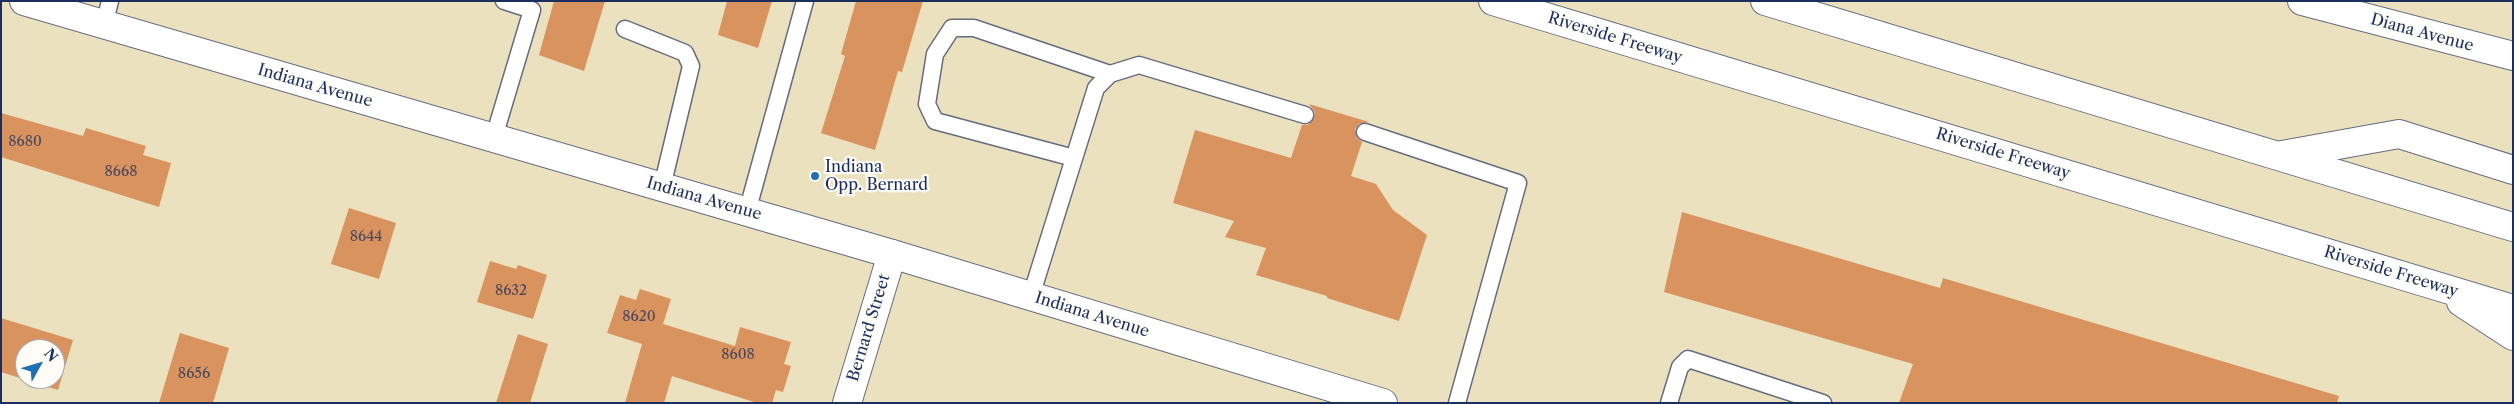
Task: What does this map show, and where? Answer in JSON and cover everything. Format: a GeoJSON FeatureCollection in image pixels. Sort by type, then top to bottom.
{"type":"FeatureCollection","features":[{"type":"Feature","properties":{"kind":"main road","name":"Indiana Avenue"},"geometry":{"type":"LineString","coordinates":[[24,1],[107,13],[494,137],[892,254],[1382,403]]}},
{"type":"Feature","properties":{"kind":"main road","name":"Riverside Freeway"},"geometry":{"type":"LineString","coordinates":[[1493,1],[2513,309]]}},
{"type":"Feature","properties":{"kind":"main road"},"geometry":{"type":"LineString","coordinates":[[1765,1],[2513,227]]}},
{"type":"Feature","properties":{"kind":"main road","name":"Diana Avenue"},"geometry":{"type":"LineString","coordinates":[[2302,1],[2513,56]]}},
{"type":"Feature","properties":{"kind":"main road"},"geometry":{"type":"LineString","coordinates":[[2278,156],[2399,134],[2513,170]]}},
{"type":"Feature","properties":{"kind":"main road","name":"Bernard Street"},"geometry":{"type":"LineString","coordinates":[[847,403],[892,254]]}},
{"type":"Feature","properties":{"kind":"main road"},"geometry":{"type":"LineString","coordinates":[[2435,285],[2513,336]]}},
{"type":"Feature","properties":{"kind":"lane"},"geometry":{"type":"LineString","coordinates":[[494,137],[533,5],[504,1]]}},
{"type":"Feature","properties":{"kind":"lane"},"geometry":{"type":"LineString","coordinates":[[747,212],[805,1]]}},
{"type":"Feature","properties":{"kind":"lane"},"geometry":{"type":"LineString","coordinates":[[1074,158],[935,121],[927,104],[935,54],[952,28],[974,28],[1110,74]]}},
{"type":"Feature","properties":{"kind":"lane"},"geometry":{"type":"LineString","coordinates":[[625,29],[685,53],[691,66],[662,187]]}},
{"type":"Feature","properties":{"kind":"lane"},"geometry":{"type":"LineString","coordinates":[[1031,296],[1096,88],[1110,74],[1138,65],[1305,115]]}},
{"type":"Feature","properties":{"kind":"lane"},"geometry":{"type":"LineString","coordinates":[[1365,132],[1518,182],[1457,403]]}},
{"type":"Feature","properties":{"kind":"lane"},"geometry":{"type":"LineString","coordinates":[[1669,403],[1680,367],[1688,359],[1824,403]]}},
{"type":"Feature","properties":{"kind":"building"},"geometry":{"type":"Polygon","coordinates":[[[554,1],[605,1],[584,71],[539,55],[554,1]]]}},
{"type":"Feature","properties":{"kind":"building"},"geometry":{"type":"Polygon","coordinates":[[[727,1],[772,1],[758,48],[718,35],[727,1]]]}},
{"type":"Feature","properties":{"kind":"building"},"geometry":{"type":"Polygon","coordinates":[[[856,1],[923,1],[902,72],[898,71],[875,150],[821,133],[845,56],[841,54],[856,1]]]}},
{"type":"Feature","properties":{"kind":"building"},"geometry":{"type":"Polygon","coordinates":[[[1309,104],[1369,122],[1359,124],[1355,129],[1357,138],[1362,142],[1351,176],[1376,184],[1393,210],[1427,235],[1399,321],[1327,298],[1327,296],[1256,275],[1266,248],[1225,237],[1234,221],[1173,203],[1195,130],[1291,158],[1302,125],[1308,125],[1314,118],[1315,112],[1309,104]]]}},
{"type":"Feature","properties":{"kind":"building"},"geometry":{"type":"Polygon","coordinates":[[[1,113],[83,136],[86,128],[146,146],[143,155],[171,163],[159,207],[1,157],[1,113]]]}},
{"type":"Feature","properties":{"kind":"building"},"geometry":{"type":"Polygon","coordinates":[[[349,208],[396,223],[379,279],[331,264],[349,208]]]}},
{"type":"Feature","properties":{"kind":"building"},"geometry":{"type":"Polygon","coordinates":[[[1682,212],[1940,288],[1943,278],[2339,396],[2337,403],[1899,403],[1913,364],[1664,292],[1682,212]]]}},
{"type":"Feature","properties":{"kind":"building"},"geometry":{"type":"Polygon","coordinates":[[[490,261],[516,269],[518,265],[547,275],[533,319],[477,302],[490,261]]]}},
{"type":"Feature","properties":{"kind":"building"},"geometry":{"type":"Polygon","coordinates":[[[640,289],[671,299],[663,324],[735,346],[740,327],[791,342],[784,364],[791,366],[783,392],[776,390],[772,403],[757,403],[672,376],[664,403],[625,403],[642,344],[607,333],[620,295],[636,300],[640,289]]]}},
{"type":"Feature","properties":{"kind":"building"},"geometry":{"type":"Polygon","coordinates":[[[1,318],[73,340],[65,367],[65,339],[15,339],[15,376],[1,372],[1,318]]]}},
{"type":"Feature","properties":{"kind":"building"},"geometry":{"type":"Polygon","coordinates":[[[180,333],[229,348],[213,403],[159,403],[180,333]]]}},
{"type":"Feature","properties":{"kind":"building"},"geometry":{"type":"Polygon","coordinates":[[[518,334],[548,344],[530,403],[496,403],[518,334]]]}},
{"type":"Feature","properties":{"kind":"place","name":"Indiana Opp. Bernard"},"geometry":{"type":"Point","coordinates":[815,176]}}]}
